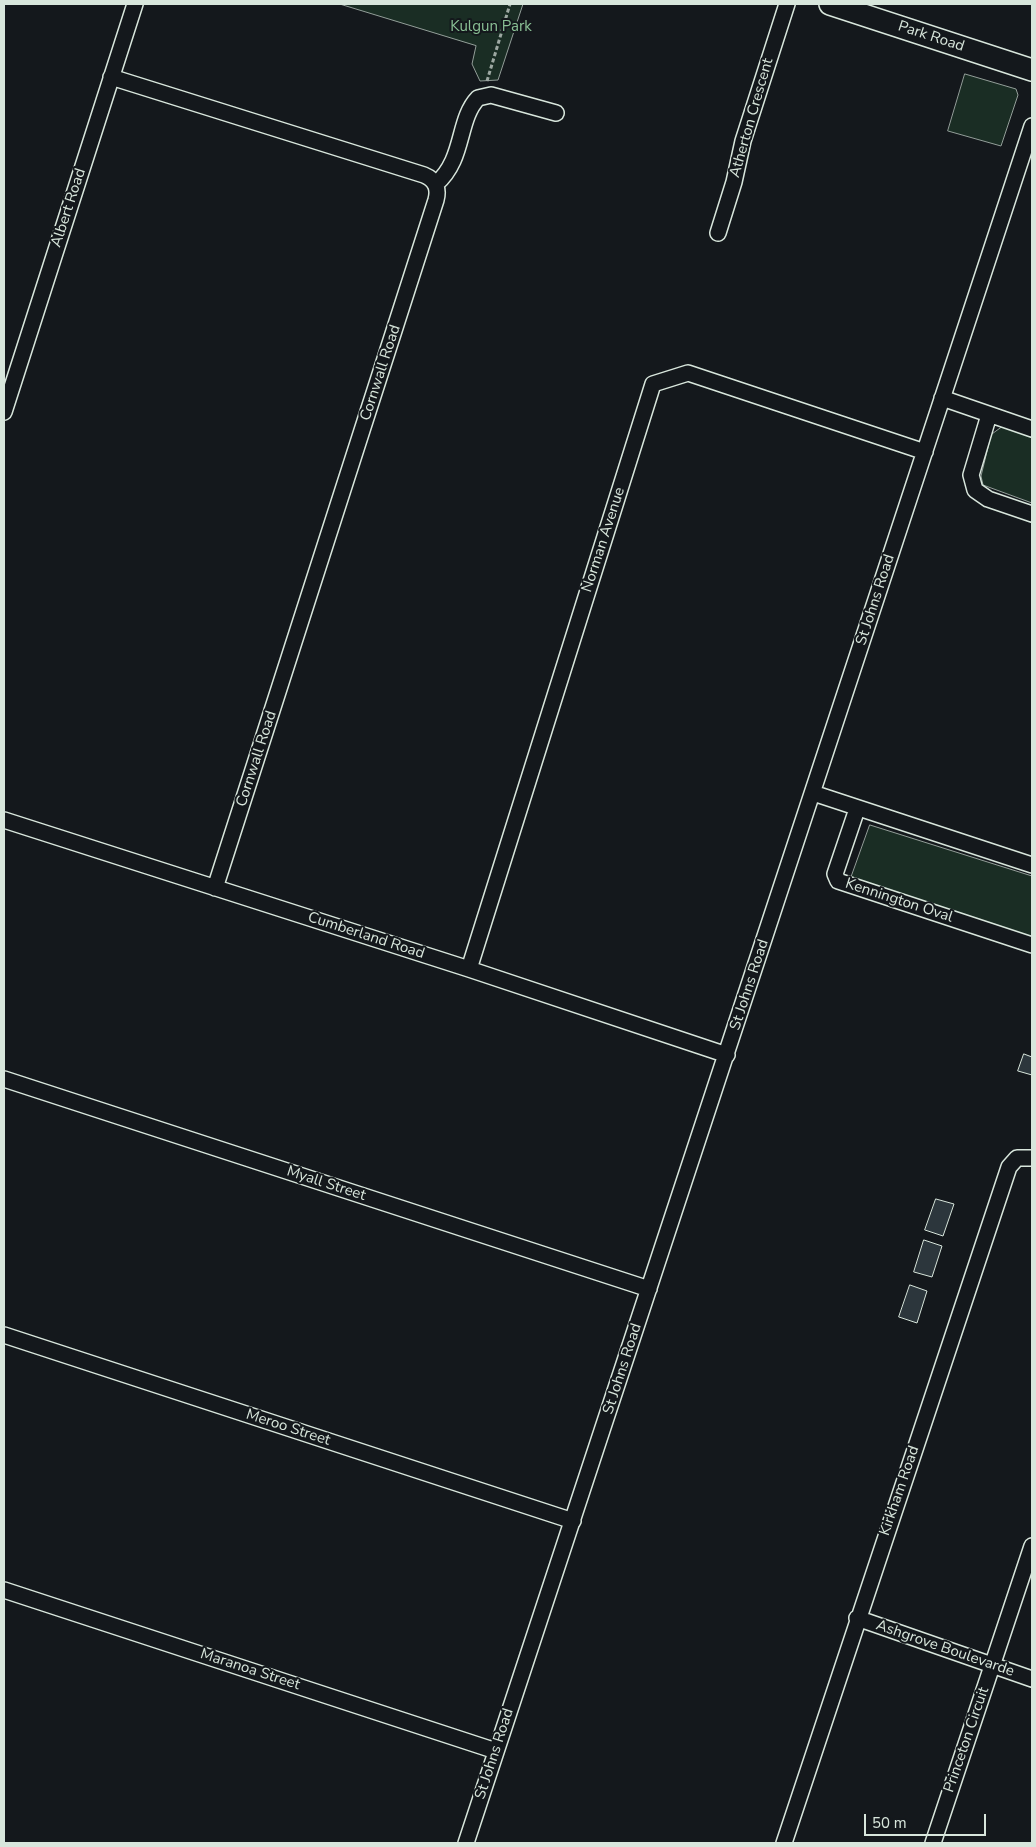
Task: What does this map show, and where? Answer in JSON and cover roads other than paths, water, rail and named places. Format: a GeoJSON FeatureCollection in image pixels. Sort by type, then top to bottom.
{"type":"FeatureCollection","features":[{"type":"Feature","properties":{"kind":"main road","name":"Park Road"},"geometry":{"type":"LineString","coordinates":[[830,4],[1032,70]]}},
{"type":"Feature","properties":{"kind":"street","name":"Albert Road"},"geometry":{"type":"LineString","coordinates":[[4,412],[135,4]]}},
{"type":"Feature","properties":{"kind":"street","name":"Atherton Crescent"},"geometry":{"type":"LineString","coordinates":[[718,233],[734,182],[743,141],[787,4]]}},
{"type":"Feature","properties":{"kind":"street"},"geometry":{"type":"LineString","coordinates":[[111,77],[424,175],[436,184],[449,171],[474,102],[483,96],[491,95],[556,113]]}},
{"type":"Feature","properties":{"kind":"street","name":"St Johns Road"},"geometry":{"type":"LineString","coordinates":[[466,1843],[1032,126]]}},
{"type":"Feature","properties":{"kind":"street","name":"Cornwall Road"},"geometry":{"type":"LineString","coordinates":[[215,888],[436,200],[436,184]]}},
{"type":"Feature","properties":{"kind":"street","name":"Norman Avenue"},"geometry":{"type":"LineString","coordinates":[[469,969],[654,384],[688,373],[925,452]]}},
{"type":"Feature","properties":{"kind":"street"},"geometry":{"type":"LineString","coordinates":[[942,398],[1032,429]]}},
{"type":"Feature","properties":{"kind":"street"},"geometry":{"type":"LineString","coordinates":[[988,415],[971,475],[975,490],[988,499],[1032,514]]}},
{"type":"Feature","properties":{"kind":"street"},"geometry":{"type":"LineString","coordinates":[[813,792],[857,809],[1032,865]]}},
{"type":"Feature","properties":{"kind":"street","name":"Kennington Oval"},"geometry":{"type":"LineString","coordinates":[[857,809],[835,874],[838,881],[1032,946]]}},
{"type":"Feature","properties":{"kind":"street","name":"Cumberland Road"},"geometry":{"type":"LineString","coordinates":[[4,820],[469,969],[727,1055]]}},
{"type":"Feature","properties":{"kind":"street","name":"Myall Street"},"geometry":{"type":"LineString","coordinates":[[4,1079],[649,1289]]}},
{"type":"Feature","properties":{"kind":"street","name":"Kirkham Road"},"geometry":{"type":"LineString","coordinates":[[784,1843],[1008,1167],[1017,1158],[1032,1158]]}},
{"type":"Feature","properties":{"kind":"street","name":"Meroo Street"},"geometry":{"type":"LineString","coordinates":[[4,1335],[573,1521]]}},
{"type":"Feature","properties":{"kind":"street","name":"Princeton Circuit"},"geometry":{"type":"LineString","coordinates":[[933,1843],[1032,1546]]}},
{"type":"Feature","properties":{"kind":"street","name":"Maranoa Street"},"geometry":{"type":"LineString","coordinates":[[4,1590],[496,1750]]}},
{"type":"Feature","properties":{"kind":"street","name":"Ashgrove Boulevarde"},"geometry":{"type":"LineString","coordinates":[[857,1618],[1032,1679]]}},
{"type":"Feature","properties":{"kind":"park label","name":"Kulgun Park"},"geometry":{"type":"Point","coordinates":[491,27]}}]}
